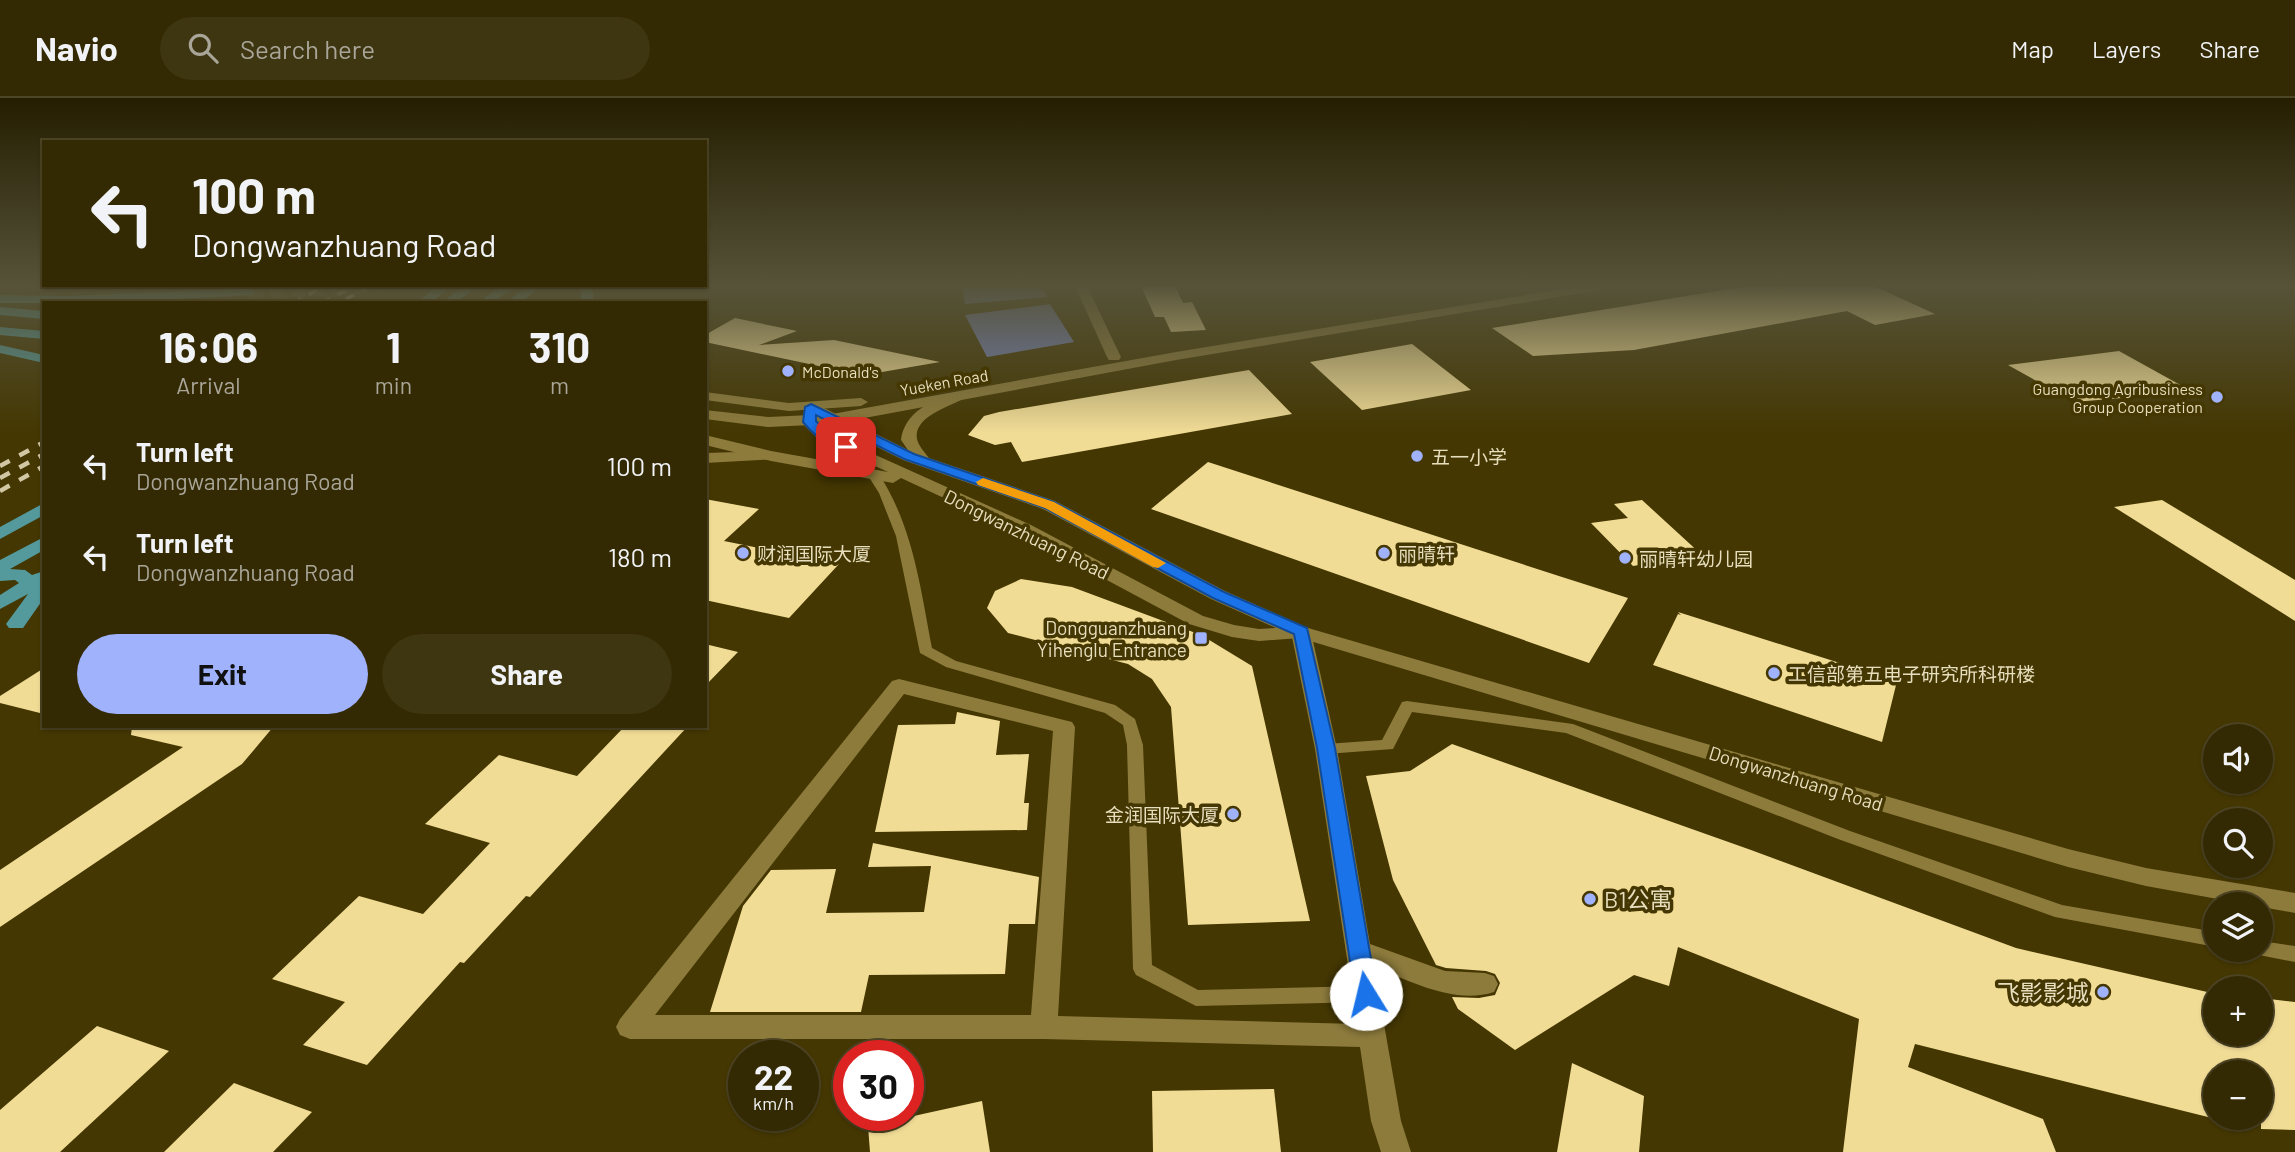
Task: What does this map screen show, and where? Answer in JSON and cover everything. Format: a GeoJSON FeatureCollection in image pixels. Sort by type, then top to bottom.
{"type":"FeatureCollection","features":[{"type":"Feature","properties":{"kind":"highway"},"geometry":{"type":"LineString","coordinates":[[0,349],[42,359]]}},
{"type":"Feature","properties":{"kind":"highway"},"geometry":{"type":"LineString","coordinates":[[0,534],[42,509]]}},
{"type":"Feature","properties":{"kind":"highway"},"geometry":{"type":"LineString","coordinates":[[0,568],[42,543]]}},
{"type":"Feature","properties":{"kind":"highway"},"geometry":{"type":"LineString","coordinates":[[0,576],[19,574],[40,590],[8,629]]}},
{"type":"Feature","properties":{"kind":"highway"},"geometry":{"type":"LineString","coordinates":[[0,603],[42,577]]}},
{"type":"Feature","properties":{"kind":"highway"},"geometry":{"type":"LineString","coordinates":[[8,629],[42,607]]}},
{"type":"Feature","properties":{"kind":"street"},"geometry":{"type":"LineString","coordinates":[[1104,335],[1114,357]]}},
{"type":"Feature","properties":{"kind":"street","name":"Yueken Road"},"geometry":{"type":"LineString","coordinates":[[707,414],[768,422],[1114,357],[1248,335]]}},
{"type":"Feature","properties":{"kind":"street","name":"Yueken Road"},"geometry":{"type":"LineString","coordinates":[[707,396],[832,419],[1302,335]]}},
{"type":"Feature","properties":{"kind":"street"},"geometry":{"type":"LineString","coordinates":[[924,463],[909,440],[911,425],[922,414],[956,397]]}},
{"type":"Feature","properties":{"kind":"street","name":"Dongwanzhuang Road"},"geometry":{"type":"LineString","coordinates":[[810,415],[824,437],[1026,529],[1196,620],[1232,631],[1259,635],[1301,632]]}},
{"type":"Feature","properties":{"kind":"street","name":"Dongwanzhuang Road"},"geometry":{"type":"LineString","coordinates":[[832,419],[924,463],[1049,505],[1218,595],[1301,632],[2041,850],[2146,877],[2295,903]]}},
{"type":"Feature","properties":{"kind":"street"},"geometry":{"type":"LineString","coordinates":[[707,440],[771,456],[925,484]]}},
{"type":"Feature","properties":{"kind":"street"},"geometry":{"type":"LineString","coordinates":[[707,458],[771,456]]}},
{"type":"Feature","properties":{"kind":"street"},"geometry":{"type":"LineString","coordinates":[[1301,632],[1326,748],[1386,1121],[1396,1152]]}},
{"type":"Feature","properties":{"kind":"street"},"geometry":{"type":"LineString","coordinates":[[1044,1027],[1064,727],[899,686],[630,1027],[1044,1027],[1373,1036]]}},
{"type":"Feature","properties":{"kind":"street"},"geometry":{"type":"LineString","coordinates":[[1359,951],[1444,982],[1485,984]]}},
{"type":"Feature","properties":{"kind":"lane"},"geometry":{"type":"LineString","coordinates":[[873,474],[888,494],[908,555],[925,650],[951,664],[1110,709],[1130,723],[1135,746],[1143,969],[1196,998],[1366,994]]}},
{"type":"Feature","properties":{"kind":"lane"},"geometry":{"type":"LineString","coordinates":[[1326,748],[1387,745],[1407,706],[1568,728],[1844,835],[2061,912],[2203,938]]}},
{"type":"Feature","properties":{"kind":"lane"},"geometry":{"type":"LineString","coordinates":[[2273,951],[2295,954]]}},
{"type":"Feature","properties":{"kind":"water"},"geometry":{"type":"Polygon","coordinates":[[[976,335],[1070,335],[1074,342],[987,357],[976,335]]]}},
{"type":"Feature","properties":{"kind":"building"},"geometry":{"type":"Polygon","coordinates":[[[707,335],[786,335],[759,345],[834,340],[940,362],[882,372],[852,373],[707,342],[707,335]]]}},
{"type":"Feature","properties":{"kind":"building"},"geometry":{"type":"Polygon","coordinates":[[[1503,335],[1715,335],[1634,350],[1533,356],[1503,335]]]}},
{"type":"Feature","properties":{"kind":"building"},"geometry":{"type":"Polygon","coordinates":[[[1412,344],[1471,390],[1362,410],[1310,362],[1412,344]]]}},
{"type":"Feature","properties":{"kind":"building"},"geometry":{"type":"Polygon","coordinates":[[[2119,351],[2193,392],[2074,402],[2008,365],[2119,351]]]}},
{"type":"Feature","properties":{"kind":"building"},"geometry":{"type":"Polygon","coordinates":[[[1249,370],[1292,414],[1022,462],[1011,442],[995,445],[968,435],[984,416],[999,412],[1249,370]]]}},
{"type":"Feature","properties":{"kind":"building","name":"丽晴轩"},"geometry":{"type":"Polygon","coordinates":[[[1208,462],[1628,598],[1589,663],[1151,509],[1208,462]]]}},
{"type":"Feature","properties":{"kind":"building","name":"财润国际大厦"},"geometry":{"type":"Polygon","coordinates":[[[707,499],[759,509],[724,541],[839,564],[789,618],[707,600],[707,499]]]}},
{"type":"Feature","properties":{"kind":"building"},"geometry":{"type":"Polygon","coordinates":[[[1642,500],[1702,555],[1633,566],[1591,523],[1628,518],[1614,504],[1642,500]]]}},
{"type":"Feature","properties":{"kind":"building"},"geometry":{"type":"Polygon","coordinates":[[[2162,500],[2295,580],[2295,621],[2114,507],[2162,500]]]}},
{"type":"Feature","properties":{"kind":"building","name":"金润国际大厦"},"geometry":{"type":"Polygon","coordinates":[[[1021,579],[1072,587],[1201,635],[1252,666],[1310,921],[1188,925],[1171,707],[1152,679],[1128,664],[1008,633],[987,608],[995,591],[1021,579]]]}},
{"type":"Feature","properties":{"kind":"building","name":"工信部第五电子研究所科研楼"},"geometry":{"type":"Polygon","coordinates":[[[1678,612],[1897,681],[1882,742],[1653,665],[1678,614],[1681,615],[1678,612]]]}},
{"type":"Feature","properties":{"kind":"building"},"geometry":{"type":"Polygon","coordinates":[[[707,644],[738,652],[707,684],[707,644]]]}},
{"type":"Feature","properties":{"kind":"building"},"geometry":{"type":"Polygon","coordinates":[[[42,669],[42,714],[0,703],[0,696],[42,669]]]}},
{"type":"Feature","properties":{"kind":"building"},"geometry":{"type":"Polygon","coordinates":[[[957,712],[1000,721],[996,755],[1029,754],[1024,803],[1029,803],[1027,830],[875,832],[898,725],[955,724],[957,712]]]}},
{"type":"Feature","properties":{"kind":"building"},"geometry":{"type":"Polygon","coordinates":[[[132,728],[272,728],[242,764],[0,927],[0,870],[183,747],[131,735],[132,728]]]}},
{"type":"Feature","properties":{"kind":"building"},"geometry":{"type":"Polygon","coordinates":[[[623,728],[686,728],[530,897],[526,896],[464,963],[460,962],[367,1065],[303,1045],[345,1002],[272,979],[359,896],[423,914],[490,843],[425,824],[499,755],[577,776],[623,728]]]}},
{"type":"Feature","properties":{"kind":"building"},"geometry":{"type":"Polygon","coordinates":[[[1452,744],[2016,948],[2203,991],[2203,1046],[2273,1046],[2273,999],[2295,1002],[2295,1130],[2273,1129],[2273,1060],[2203,1060],[2203,1116],[1915,1044],[1908,1067],[2043,1119],[2056,1152],[1843,1152],[1859,1019],[1678,947],[1669,986],[1634,975],[1515,1050],[1458,1009],[1452,997],[1479,998],[1495,995],[1500,983],[1495,974],[1436,965],[1393,880],[1366,776],[1410,771],[1452,744]]]}},
{"type":"Feature","properties":{"kind":"building"},"geometry":{"type":"Polygon","coordinates":[[[873,843],[1039,877],[1035,924],[1009,924],[1005,974],[869,975],[861,1012],[710,1012],[743,906],[771,870],[836,869],[826,913],[924,912],[931,866],[868,867],[873,843]]]}},
{"type":"Feature","properties":{"kind":"building"},"geometry":{"type":"Polygon","coordinates":[[[97,1026],[169,1051],[60,1152],[0,1152],[0,1110],[97,1026]]]}},
{"type":"Feature","properties":{"kind":"building"},"geometry":{"type":"Polygon","coordinates":[[[1572,1063],[1644,1096],[1639,1152],[1557,1152],[1572,1063]]]}},
{"type":"Feature","properties":{"kind":"building"},"geometry":{"type":"Polygon","coordinates":[[[234,1083],[312,1112],[273,1152],[164,1152],[234,1083]]]}},
{"type":"Feature","properties":{"kind":"building"},"geometry":{"type":"Polygon","coordinates":[[[1274,1089],[1281,1152],[1153,1152],[1152,1091],[1274,1089]]]}},
{"type":"Feature","properties":{"kind":"building"},"geometry":{"type":"Polygon","coordinates":[[[982,1101],[990,1152],[870,1152],[868,1131],[924,1131],[924,1114],[982,1101]]]}},
{"type":"Feature","properties":{"kind":"railway"},"geometry":{"type":"LineString","coordinates":[[0,466],[42,443]]}},
{"type":"Feature","properties":{"kind":"railway"},"geometry":{"type":"LineString","coordinates":[[0,478],[42,455]]}},
{"type":"Feature","properties":{"kind":"railway"},"geometry":{"type":"LineString","coordinates":[[0,491],[42,467]]}},
{"type":"Feature","properties":{"kind":"slow traffic"},"geometry":{"type":"LineString","coordinates":[[983,482],[1049,505],[1158,563]]}},
{"type":"Feature","properties":{"kind":"place","name":"McDonald's"},"geometry":{"type":"Point","coordinates":[788,371]}},
{"type":"Feature","properties":{"kind":"place","name":"Guangdong Agribusiness Group Cooperation"},"geometry":{"type":"Point","coordinates":[2217,397]}},
{"type":"Feature","properties":{"kind":"place","name":"五一小学"},"geometry":{"type":"Point","coordinates":[1417,456]}},
{"type":"Feature","properties":{"kind":"place","name":"财润国际大厦"},"geometry":{"type":"Point","coordinates":[743,553]}},
{"type":"Feature","properties":{"kind":"place","name":"丽晴轩"},"geometry":{"type":"Point","coordinates":[1384,553]}},
{"type":"Feature","properties":{"kind":"place","name":"丽晴轩幼儿园"},"geometry":{"type":"Point","coordinates":[1625,558]}},
{"type":"Feature","properties":{"kind":"place","name":"Dongguanzhuang Yihenglu Entrance"},"geometry":{"type":"Point","coordinates":[1201,638]}},
{"type":"Feature","properties":{"kind":"place","name":"工信部第五电子研究所科研楼"},"geometry":{"type":"Point","coordinates":[1774,673]}},
{"type":"Feature","properties":{"kind":"place","name":"金润国际大厦"},"geometry":{"type":"Point","coordinates":[1233,814]}},
{"type":"Feature","properties":{"kind":"place","name":"B1公寓"},"geometry":{"type":"Point","coordinates":[1590,899]}},
{"type":"Feature","properties":{"kind":"place","name":"飞影影城"},"geometry":{"type":"Point","coordinates":[2103,992]}},
{"type":"Feature","properties":{"kind":"route"},"geometry":{"type":"LineString","coordinates":[[846,447],[824,437],[809,422],[811,407],[860,435],[909,457],[1049,505],[1218,595],[1301,632],[1326,748],[1366,994]]}}]}
